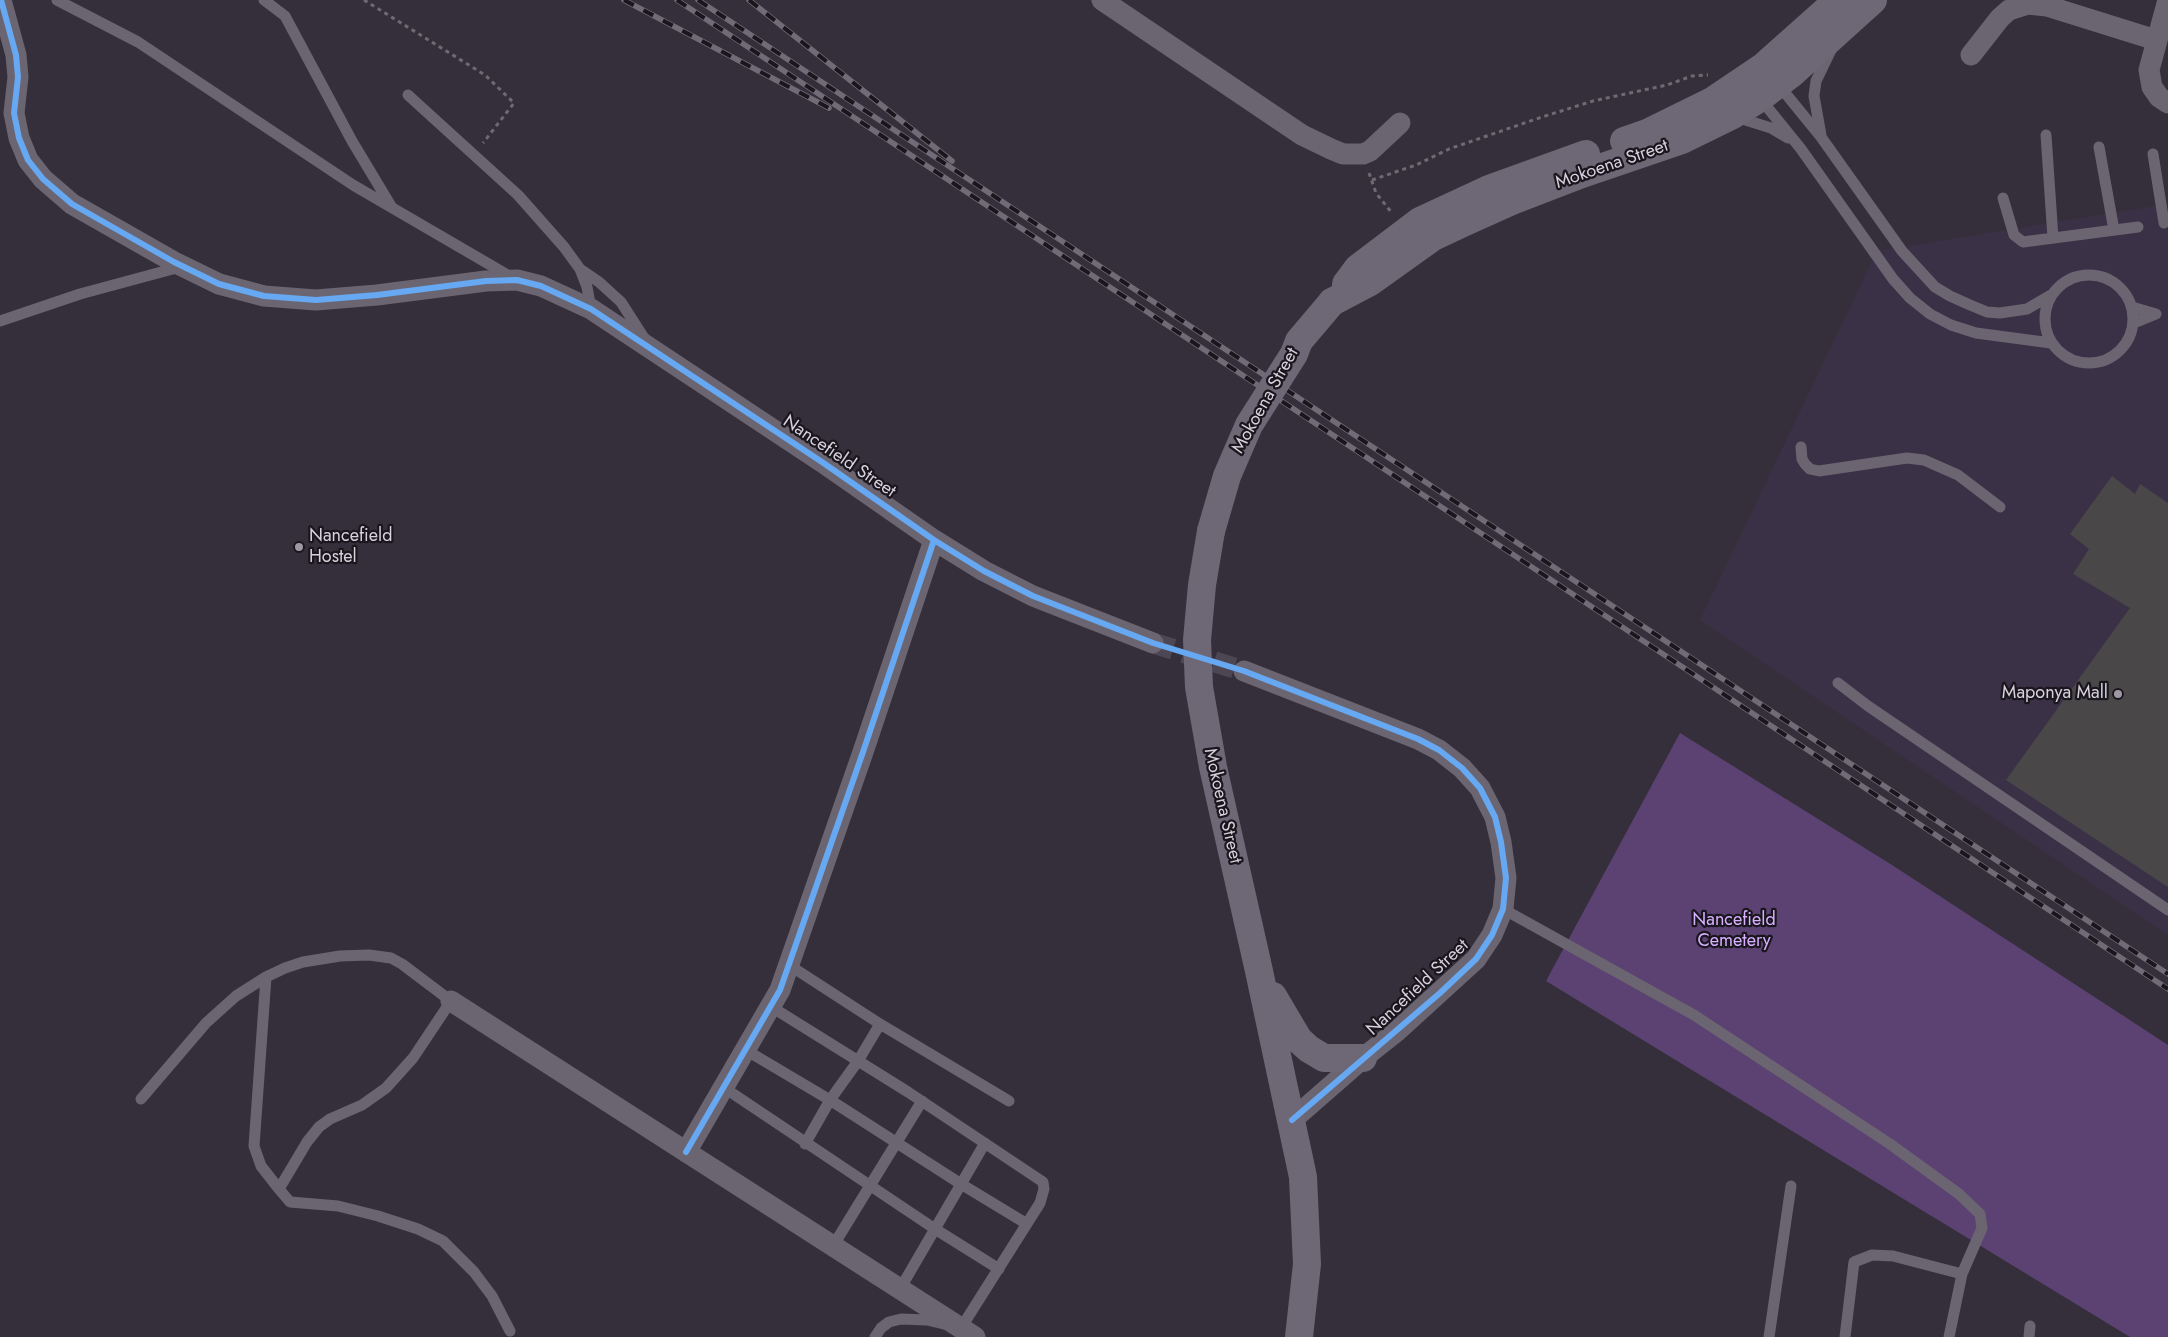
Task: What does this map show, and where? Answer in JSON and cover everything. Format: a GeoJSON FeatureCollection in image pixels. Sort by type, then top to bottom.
{"type":"FeatureCollection","features":[{"type":"Feature","properties":{"kind":"main road","name":"Mokoena Street"},"geometry":{"type":"LineString","coordinates":[[1751,89],[1838,0]]}},
{"type":"Feature","properties":{"kind":"main road","name":"Mokoena Street"},"geometry":{"type":"LineString","coordinates":[[1299,1337],[1307,1264],[1303,1177],[1260,971],[1213,767],[1199,687],[1197,640],[1202,585],[1211,531],[1227,476],[1249,425],[1294,354],[1298,341],[1332,302],[1364,275],[1420,221],[1466,198],[1548,166],[1648,133],[1712,101],[1751,89],[1839,33],[1874,0]]}},
{"type":"Feature","properties":{"kind":"main road"},"geometry":{"type":"LineString","coordinates":[[1260,971],[1290,1026],[1299,1040],[1309,1049],[1324,1058],[1363,1058]]}},
{"type":"Feature","properties":{"kind":"street","name":"Nancefield Street"},"geometry":{"type":"LineString","coordinates":[[2,0],[16,55],[18,77],[14,113],[19,138],[28,160],[43,178],[72,204],[219,284],[264,296],[316,300],[377,295],[486,281],[516,280],[541,286],[591,309],[822,462],[934,540],[984,571],[1033,596],[1153,643]]}},
{"type":"Feature","properties":{"kind":"street"},"geometry":{"type":"LineString","coordinates":[[2168,0],[2149,70],[2152,87],[2159,97],[2168,103]]}},
{"type":"Feature","properties":{"kind":"street"},"geometry":{"type":"LineString","coordinates":[[1106,1],[1302,135],[1343,154],[1363,154],[1370,151],[1400,123]]}},
{"type":"Feature","properties":{"kind":"street"},"geometry":{"type":"LineString","coordinates":[[1971,55],[2000,18],[2009,10],[2028,4],[2047,6],[2156,40]]}},
{"type":"Feature","properties":{"kind":"street"},"geometry":{"type":"LineString","coordinates":[[686,1152],[744,1049],[780,990],[934,540]]}},
{"type":"Feature","properties":{"kind":"street","name":"Nancefield Street"},"geometry":{"type":"LineString","coordinates":[[1244,671],[1418,739],[1439,750],[1462,768],[1480,788],[1495,817],[1502,842],[1506,878],[1503,909],[1492,935],[1476,959],[1398,1031],[1363,1058],[1292,1120]]}},
{"type":"Feature","properties":{"kind":"street"},"geometry":{"type":"LineString","coordinates":[[451,1001],[968,1332]]}},
{"type":"Feature","properties":{"kind":"lane"},"geometry":{"type":"LineString","coordinates":[[58,0],[138,42],[353,186],[516,280]]}},
{"type":"Feature","properties":{"kind":"lane"},"geometry":{"type":"LineString","coordinates":[[264,0],[285,16],[352,141],[392,208]]}},
{"type":"Feature","properties":{"kind":"lane"},"geometry":{"type":"LineString","coordinates":[[1822,137],[1814,96],[1816,81],[1839,33]]}},
{"type":"Feature","properties":{"kind":"lane"},"geometry":{"type":"LineString","coordinates":[[1751,89],[1822,137],[1902,251],[1936,287],[1950,296],[1987,312],[2000,313],[2027,309],[2051,295],[2061,284],[2074,276],[2088,274],[2103,276],[2116,283],[2126,294],[2132,307],[2134,323],[2124,347],[2114,356],[2101,362],[2088,364],[2074,361],[2061,354],[2051,343],[2046,331],[2044,319],[2046,306],[2051,295]]}},
{"type":"Feature","properties":{"kind":"lane"},"geometry":{"type":"LineString","coordinates":[[1751,89],[1801,149],[1893,279],[1910,298],[1930,314],[1951,325],[1976,332],[2051,343]]}},
{"type":"Feature","properties":{"kind":"lane"},"geometry":{"type":"LineString","coordinates":[[1751,89],[1770,128],[1785,136],[1801,149]]}},
{"type":"Feature","properties":{"kind":"lane"},"geometry":{"type":"LineString","coordinates":[[408,95],[518,195],[564,247],[580,269],[587,287],[591,309]]}},
{"type":"Feature","properties":{"kind":"lane"},"geometry":{"type":"LineString","coordinates":[[2046,135],[2053,238]]}},
{"type":"Feature","properties":{"kind":"lane"},"geometry":{"type":"LineString","coordinates":[[2099,147],[2114,230]]}},
{"type":"Feature","properties":{"kind":"lane"},"geometry":{"type":"LineString","coordinates":[[2153,154],[2164,223]]}},
{"type":"Feature","properties":{"kind":"lane"},"geometry":{"type":"LineString","coordinates":[[2003,198],[2014,235],[2023,242],[2138,227]]}},
{"type":"Feature","properties":{"kind":"lane"},"geometry":{"type":"LineString","coordinates":[[0,321],[80,294],[183,266]]}},
{"type":"Feature","properties":{"kind":"lane"},"geometry":{"type":"LineString","coordinates":[[580,269],[599,282],[621,302],[652,350]]}},
{"type":"Feature","properties":{"kind":"lane"},"geometry":{"type":"LineString","coordinates":[[2132,307],[2156,314]]}},
{"type":"Feature","properties":{"kind":"lane"},"geometry":{"type":"LineString","coordinates":[[2134,323],[2156,314],[2168,312]]}},
{"type":"Feature","properties":{"kind":"lane"},"geometry":{"type":"LineString","coordinates":[[1801,446],[1802,459],[1805,464],[1810,469],[1819,471],[1907,458],[1924,460],[1958,475],[2000,507]]}},
{"type":"Feature","properties":{"kind":"lane"},"geometry":{"type":"LineString","coordinates":[[1838,682],[1868,706],[2168,910]]}},
{"type":"Feature","properties":{"kind":"lane"},"geometry":{"type":"LineString","coordinates":[[1503,909],[1694,1015],[1890,1144],[1959,1194],[1980,1214],[1982,1228],[1962,1274],[1949,1337]]}},
{"type":"Feature","properties":{"kind":"lane"},"geometry":{"type":"LineString","coordinates":[[141,1099],[206,1023],[236,996],[266,977],[303,962],[340,956],[369,955],[391,958],[402,964],[451,1001],[413,1058],[386,1088],[362,1105],[319,1126],[307,1142],[279,1189]]}},
{"type":"Feature","properties":{"kind":"lane"},"geometry":{"type":"LineString","coordinates":[[789,964],[880,1024],[1009,1101]]}},
{"type":"Feature","properties":{"kind":"lane"},"geometry":{"type":"LineString","coordinates":[[266,977],[254,1146],[261,1166],[290,1202],[338,1206],[370,1214],[418,1229],[443,1241],[474,1272],[492,1296],[510,1332]]}},
{"type":"Feature","properties":{"kind":"lane"},"geometry":{"type":"LineString","coordinates":[[770,1006],[922,1101],[1043,1182],[1044,1189],[1040,1203],[999,1269],[968,1332],[927,1320],[901,1319],[889,1322],[881,1328],[875,1337]]}},
{"type":"Feature","properties":{"kind":"lane"},"geometry":{"type":"LineString","coordinates":[[805,1144],[830,1100],[858,1061],[880,1024]]}},
{"type":"Feature","properties":{"kind":"lane"},"geometry":{"type":"LineString","coordinates":[[744,1049],[830,1100],[1027,1224]]}},
{"type":"Feature","properties":{"kind":"lane"},"geometry":{"type":"LineString","coordinates":[[723,1087],[805,1144],[999,1269]]}},
{"type":"Feature","properties":{"kind":"lane"},"geometry":{"type":"LineString","coordinates":[[833,1246],[922,1101]]}},
{"type":"Feature","properties":{"kind":"lane"},"geometry":{"type":"LineString","coordinates":[[900,1289],[985,1142]]}},
{"type":"Feature","properties":{"kind":"lane"},"geometry":{"type":"LineString","coordinates":[[1770,1337],[1791,1186]]}},
{"type":"Feature","properties":{"kind":"lane"},"geometry":{"type":"LineString","coordinates":[[1845,1337],[1854,1262],[1872,1254],[1893,1256],[1962,1274]]}},
{"type":"Feature","properties":{"kind":"path"},"geometry":{"type":"LineString","coordinates":[[364,0],[485,74],[514,102],[473,155]]}},
{"type":"Feature","properties":{"kind":"path"},"geometry":{"type":"LineString","coordinates":[[1393,214],[1376,192],[1372,180],[1416,165],[1449,149],[1551,114],[1667,85],[1692,76],[1707,74],[1716,79],[1751,89]]}},
{"type":"Feature","properties":{"kind":"shaded area","name":"Maponya Mall"},"geometry":{"type":"Polygon","coordinates":[[[2168,204],[2168,935],[1700,620],[1877,251],[2168,204]]]}},
{"type":"Feature","properties":{"kind":"green space","name":"Nancefield Cemetery"},"geometry":{"type":"Polygon","coordinates":[[[1680,733],[1892,865],[2168,1045],[2168,1337],[2130,1337],[1546,981],[1680,733]]]}},
{"type":"Feature","properties":{"kind":"building","name":"Maponya Mall"},"geometry":{"type":"Polygon","coordinates":[[[2112,476],[2135,494],[2140,484],[2168,503],[2168,887],[2006,780],[2130,608],[2073,574],[2089,549],[2070,534],[2112,476]]]}},
{"type":"Feature","properties":{"kind":"tunnel"},"geometry":{"type":"LineString","coordinates":[[1153,643],[1244,671]]}},
{"type":"Feature","properties":{"kind":"railway"},"geometry":{"type":"LineString","coordinates":[[624,0],[829,108]]}},
{"type":"Feature","properties":{"kind":"railway"},"geometry":{"type":"LineString","coordinates":[[677,0],[2168,989]]}},
{"type":"Feature","properties":{"kind":"railway"},"geometry":{"type":"LineString","coordinates":[[698,0],[2168,974]]}},
{"type":"Feature","properties":{"kind":"railway"},"geometry":{"type":"LineString","coordinates":[[749,0],[952,161]]}},
{"type":"Feature","properties":{"kind":"cycle path"},"geometry":{"type":"LineString","coordinates":[[1,0],[16,55],[18,77],[14,113],[19,138],[28,160],[43,179],[72,204],[174,262],[219,284],[264,296],[316,300],[377,295],[486,281],[517,280],[541,286],[591,309],[822,462],[934,540],[984,571],[1033,596],[1153,643],[1244,671],[1418,739],[1439,750],[1462,768],[1480,788],[1495,817],[1501,842],[1506,878],[1503,909],[1492,935],[1476,959],[1440,993],[1292,1120]]}},
{"type":"Feature","properties":{"kind":"cycle path"},"geometry":{"type":"LineString","coordinates":[[686,1152],[780,990],[934,540]]}},
{"type":"Feature","properties":{"kind":"place","name":"Nancefield Hostel"},"geometry":{"type":"Point","coordinates":[299,547]}},
{"type":"Feature","properties":{"kind":"place","name":"Maponya Mall"},"geometry":{"type":"Point","coordinates":[2118,694]}}]}
